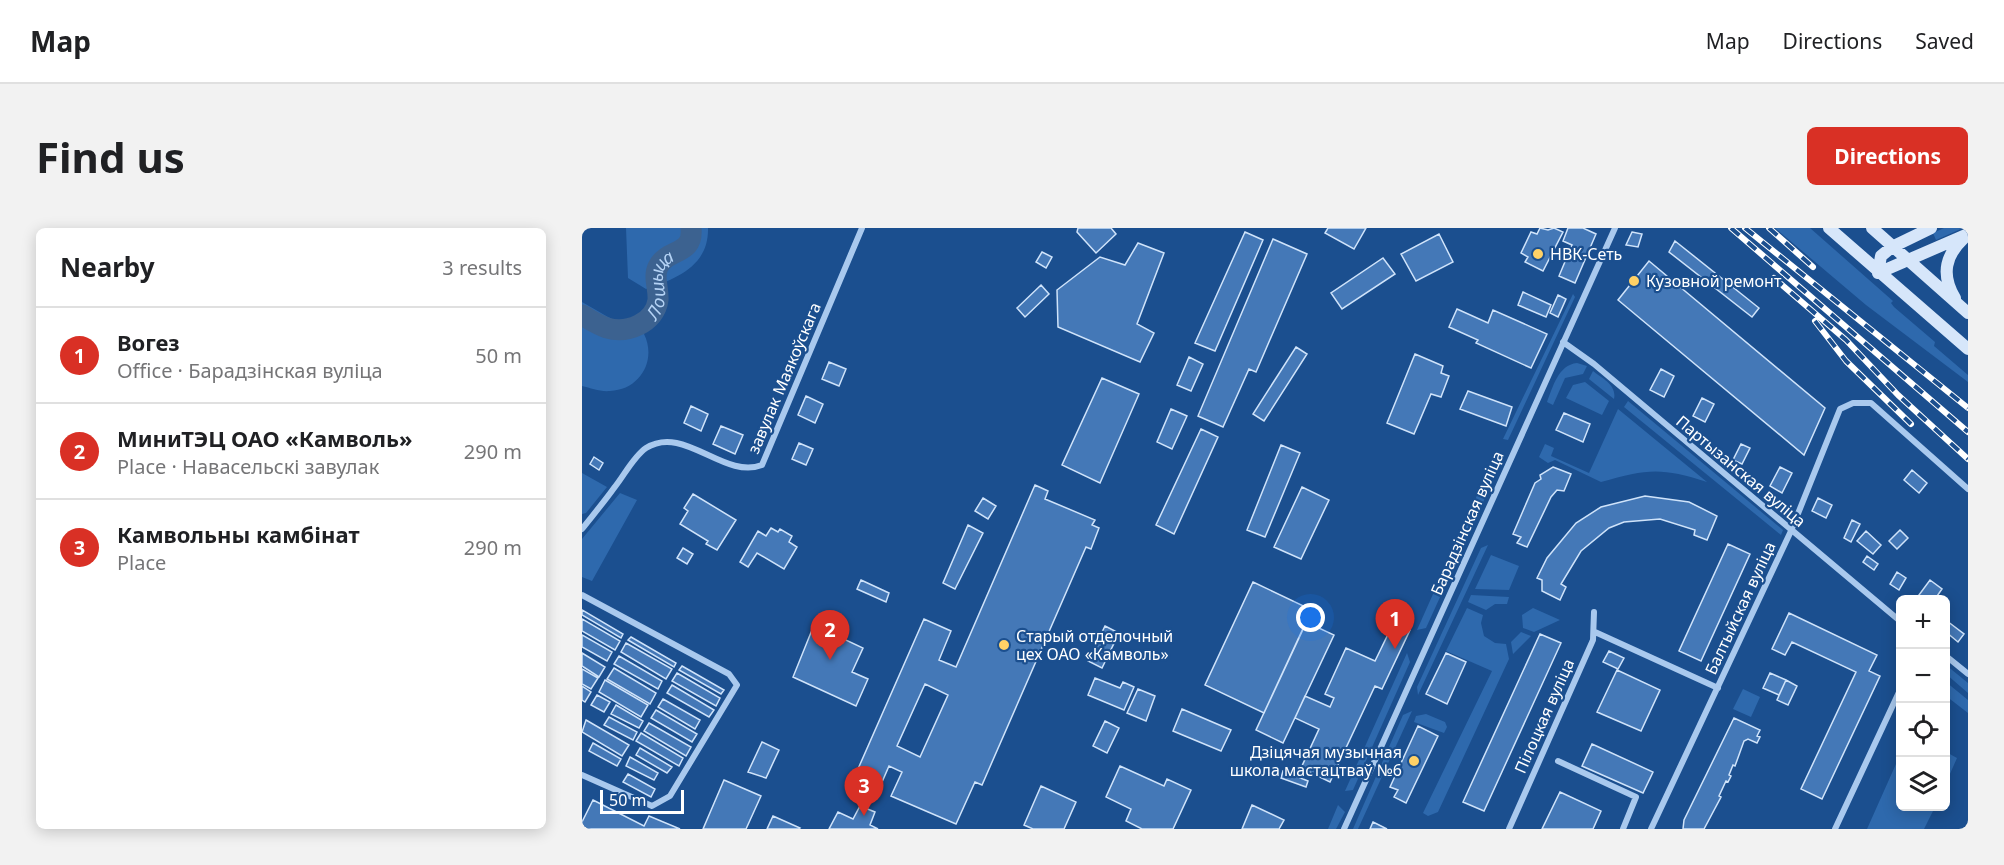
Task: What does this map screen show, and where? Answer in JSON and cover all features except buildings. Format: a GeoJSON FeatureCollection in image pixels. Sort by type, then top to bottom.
{"type":"FeatureCollection","features":[{"type":"Feature","properties":{"kind":"main road"},"geometry":{"type":"LineString","coordinates":[[1829,228],[1968,349]]}},
{"type":"Feature","properties":{"kind":"main road"},"geometry":{"type":"LineString","coordinates":[[1872,228],[1964,310]]}},
{"type":"Feature","properties":{"kind":"main road"},"geometry":{"type":"LineString","coordinates":[[1878,273],[1881,256],[1893,247],[1931,228]]}},
{"type":"Feature","properties":{"kind":"main road"},"geometry":{"type":"LineString","coordinates":[[1878,273],[1968,234]]}},
{"type":"Feature","properties":{"kind":"main road"},"geometry":{"type":"LineString","coordinates":[[1964,310],[1949,289],[1947,261],[1956,246],[1968,234]]}},
{"type":"Feature","properties":{"kind":"street","name":"завулак Маякоўскага"},"geometry":{"type":"LineString","coordinates":[[582,529],[639,455],[658,444],[681,445],[737,467],[751,469],[762,465],[862,228]]}},
{"type":"Feature","properties":{"kind":"street","name":"Барадзінская вуліца"},"geometry":{"type":"LineString","coordinates":[[1344,829],[1615,228]]}},
{"type":"Feature","properties":{"kind":"street","name":"Партызанская вуліца"},"geometry":{"type":"LineString","coordinates":[[1563,342],[1601,370],[1896,618]]}},
{"type":"Feature","properties":{"kind":"street","name":"Балтыйская вуліца"},"geometry":{"type":"LineString","coordinates":[[1651,829],[1791,531],[1840,409],[1853,403],[1871,403],[1968,489]]}},
{"type":"Feature","properties":{"kind":"street"},"geometry":{"type":"LineString","coordinates":[[582,595],[729,674],[737,685],[670,796],[652,806],[582,775]]}},
{"type":"Feature","properties":{"kind":"street","name":"Пілоцкая вуліца"},"geometry":{"type":"LineString","coordinates":[[1509,829],[1595,632],[1594,612]]}},
{"type":"Feature","properties":{"kind":"street"},"geometry":{"type":"LineString","coordinates":[[1595,632],[1718,688]]}},
{"type":"Feature","properties":{"kind":"street"},"geometry":{"type":"LineString","coordinates":[[1950,659],[1968,674]]}},
{"type":"Feature","properties":{"kind":"street"},"geometry":{"type":"LineString","coordinates":[[1835,829],[1896,699]]}},
{"type":"Feature","properties":{"kind":"street"},"geometry":{"type":"LineString","coordinates":[[1558,761],[1636,797],[1623,829]]}},
{"type":"Feature","properties":{"kind":"shaded area"},"geometry":{"type":"Polygon","coordinates":[[[626,228],[708,228],[707,241],[703,252],[689,269],[668,281],[646,289],[628,278],[626,228]]]}},
{"type":"Feature","properties":{"kind":"shaded area"},"geometry":{"type":"Polygon","coordinates":[[[1775,228],[1810,228],[1893,301],[1891,303],[1894,307],[1935,342],[1934,346],[1968,375],[1968,382],[1866,305],[1775,228]]]}},
{"type":"Feature","properties":{"kind":"shaded area"},"geometry":{"type":"Polygon","coordinates":[[[1944,228],[1963,228],[1936,240],[1933,233],[1944,228]]]}},
{"type":"Feature","properties":{"kind":"shaded area"},"geometry":{"type":"Polygon","coordinates":[[[1573,294],[1575,297],[1508,440],[1503,439],[1573,294]]]}},
{"type":"Feature","properties":{"kind":"shaded area"},"geometry":{"type":"Polygon","coordinates":[[[582,302],[644,334],[648,344],[647,363],[643,372],[630,385],[606,391],[582,386],[582,302]]]}},
{"type":"Feature","properties":{"kind":"shaded area"},"geometry":{"type":"Polygon","coordinates":[[[1577,363],[1587,366],[1583,374],[1565,378],[1553,405],[1547,402],[1561,372],[1577,363]]]}},
{"type":"Feature","properties":{"kind":"shaded area"},"geometry":{"type":"Polygon","coordinates":[[[1593,371],[1611,386],[1614,399],[1589,379],[1593,371]]]}},
{"type":"Feature","properties":{"kind":"shaded area"},"geometry":{"type":"Polygon","coordinates":[[[1585,382],[1609,401],[1602,415],[1566,398],[1573,385],[1585,382]]]}},
{"type":"Feature","properties":{"kind":"shaded area"},"geometry":{"type":"Polygon","coordinates":[[[1628,401],[1783,530],[1781,535],[1624,407],[1628,401]]]}},
{"type":"Feature","properties":{"kind":"shaded area"},"geometry":{"type":"Polygon","coordinates":[[[1618,409],[1707,482],[1678,474],[1643,472],[1601,482],[1555,460],[1548,463],[1539,457],[1545,444],[1554,448],[1551,456],[1589,473],[1618,409]]]}},
{"type":"Feature","properties":{"kind":"shaded area"},"geometry":{"type":"Polygon","coordinates":[[[1495,455],[1499,458],[1500,465],[1426,628],[1417,630],[1495,455]]]}},
{"type":"Feature","properties":{"kind":"shaded area"},"geometry":{"type":"Polygon","coordinates":[[[582,473],[607,487],[586,513],[582,514],[582,473]]]}},
{"type":"Feature","properties":{"kind":"shaded area"},"geometry":{"type":"Polygon","coordinates":[[[620,493],[637,500],[592,581],[582,577],[582,539],[620,493]]]}},
{"type":"Feature","properties":{"kind":"shaded area"},"geometry":{"type":"Polygon","coordinates":[[[1488,545],[1418,695],[1417,687],[1481,548],[1488,545]]]}},
{"type":"Feature","properties":{"kind":"shaded area"},"geometry":{"type":"Polygon","coordinates":[[[1491,555],[1519,566],[1509,590],[1475,589],[1491,555]]]}},
{"type":"Feature","properties":{"kind":"shaded area"},"geometry":{"type":"Polygon","coordinates":[[[1471,595],[1509,597],[1507,604],[1495,604],[1486,610],[1468,602],[1471,595]]]}},
{"type":"Feature","properties":{"kind":"shaded area"},"geometry":{"type":"Polygon","coordinates":[[[1467,608],[1483,615],[1481,623],[1484,636],[1495,643],[1506,644],[1509,659],[1438,812],[1428,816],[1423,813],[1492,671],[1446,651],[1467,608]]]}},
{"type":"Feature","properties":{"kind":"shaded area"},"geometry":{"type":"Polygon","coordinates":[[[1533,608],[1560,620],[1534,632],[1523,628],[1522,615],[1533,608]]]}},
{"type":"Feature","properties":{"kind":"shaded area"},"geometry":{"type":"Polygon","coordinates":[[[1521,632],[1531,636],[1513,654],[1511,642],[1521,632]]]}},
{"type":"Feature","properties":{"kind":"shaded area"},"geometry":{"type":"Polygon","coordinates":[[[1407,653],[1410,662],[1353,790],[1345,791],[1407,653]]]}},
{"type":"Feature","properties":{"kind":"shaded area"},"geometry":{"type":"Polygon","coordinates":[[[1950,668],[1968,683],[1968,693],[1950,677],[1950,668]]]}},
{"type":"Feature","properties":{"kind":"shaded area"},"geometry":{"type":"Polygon","coordinates":[[[1950,685],[1968,700],[1968,713],[1950,699],[1950,685]]]}},
{"type":"Feature","properties":{"kind":"shaded area"},"geometry":{"type":"Polygon","coordinates":[[[1743,689],[1760,697],[1751,717],[1733,709],[1743,689]]]}},
{"type":"Feature","properties":{"kind":"shaded area"},"geometry":{"type":"Polygon","coordinates":[[[1412,711],[1358,829],[1353,829],[1403,715],[1412,711]]]}},
{"type":"Feature","properties":{"kind":"shaded area"},"geometry":{"type":"Polygon","coordinates":[[[1426,714],[1445,722],[1447,727],[1444,733],[1414,722],[1416,716],[1426,714]]]}},
{"type":"Feature","properties":{"kind":"shaded area"},"geometry":{"type":"Polygon","coordinates":[[[1950,754],[1957,758],[1950,774],[1950,754]]]}},
{"type":"Feature","properties":{"kind":"shaded area"},"geometry":{"type":"Polygon","coordinates":[[[1896,764],[1896,811],[1933,811],[1924,829],[1867,829],[1896,764]]]}},
{"type":"Feature","properties":{"kind":"shaded area"},"geometry":{"type":"Polygon","coordinates":[[[1338,805],[1345,812],[1336,829],[1328,829],[1338,805]]]}},
{"type":"Feature","properties":{"kind":"waterway","name":"Лошыца"},"geometry":{"type":"LineString","coordinates":[[582,315],[607,328],[615,329],[631,328],[646,321],[652,315],[658,300],[656,275],[658,267],[667,257],[684,248],[691,237],[691,228]]}},
{"type":"Feature","properties":{"kind":"railway"},"geometry":{"type":"LineString","coordinates":[[1731,228],[1968,432]]}},
{"type":"Feature","properties":{"kind":"railway"},"geometry":{"type":"LineString","coordinates":[[1745,228],[1968,408]]}},
{"type":"Feature","properties":{"kind":"railway"},"geometry":{"type":"LineString","coordinates":[[1769,228],[1813,267]]}},
{"type":"Feature","properties":{"kind":"railway"},"geometry":{"type":"LineString","coordinates":[[1774,278],[1846,340],[1898,395],[1968,459]]}},
{"type":"Feature","properties":{"kind":"railway"},"geometry":{"type":"LineString","coordinates":[[1815,321],[1846,361],[1911,424]]}},
{"type":"Feature","properties":{"kind":"place","name":"НВК-Сеть"},"geometry":{"type":"Point","coordinates":[1538,254]}},
{"type":"Feature","properties":{"kind":"place","name":"Кузовной ремонт"},"geometry":{"type":"Point","coordinates":[1634,281]}},
{"type":"Feature","properties":{"kind":"place","name":"Старый отделочный цех ОАО «Камволь»"},"geometry":{"type":"Point","coordinates":[1004,645]}},
{"type":"Feature","properties":{"kind":"place","name":"Вогез"},"geometry":{"type":"Point","coordinates":[1395,649]}},
{"type":"Feature","properties":{"kind":"place","name":"МиниТЭЦ ОАО «Камволь»"},"geometry":{"type":"Point","coordinates":[830,660]}},
{"type":"Feature","properties":{"kind":"place","name":"Дзіцячая музычная школа мастацтваў №6"},"geometry":{"type":"Point","coordinates":[1414,761]}},
{"type":"Feature","properties":{"kind":"place","name":"Камвольны камбінат"},"geometry":{"type":"Point","coordinates":[864,816]}}]}
